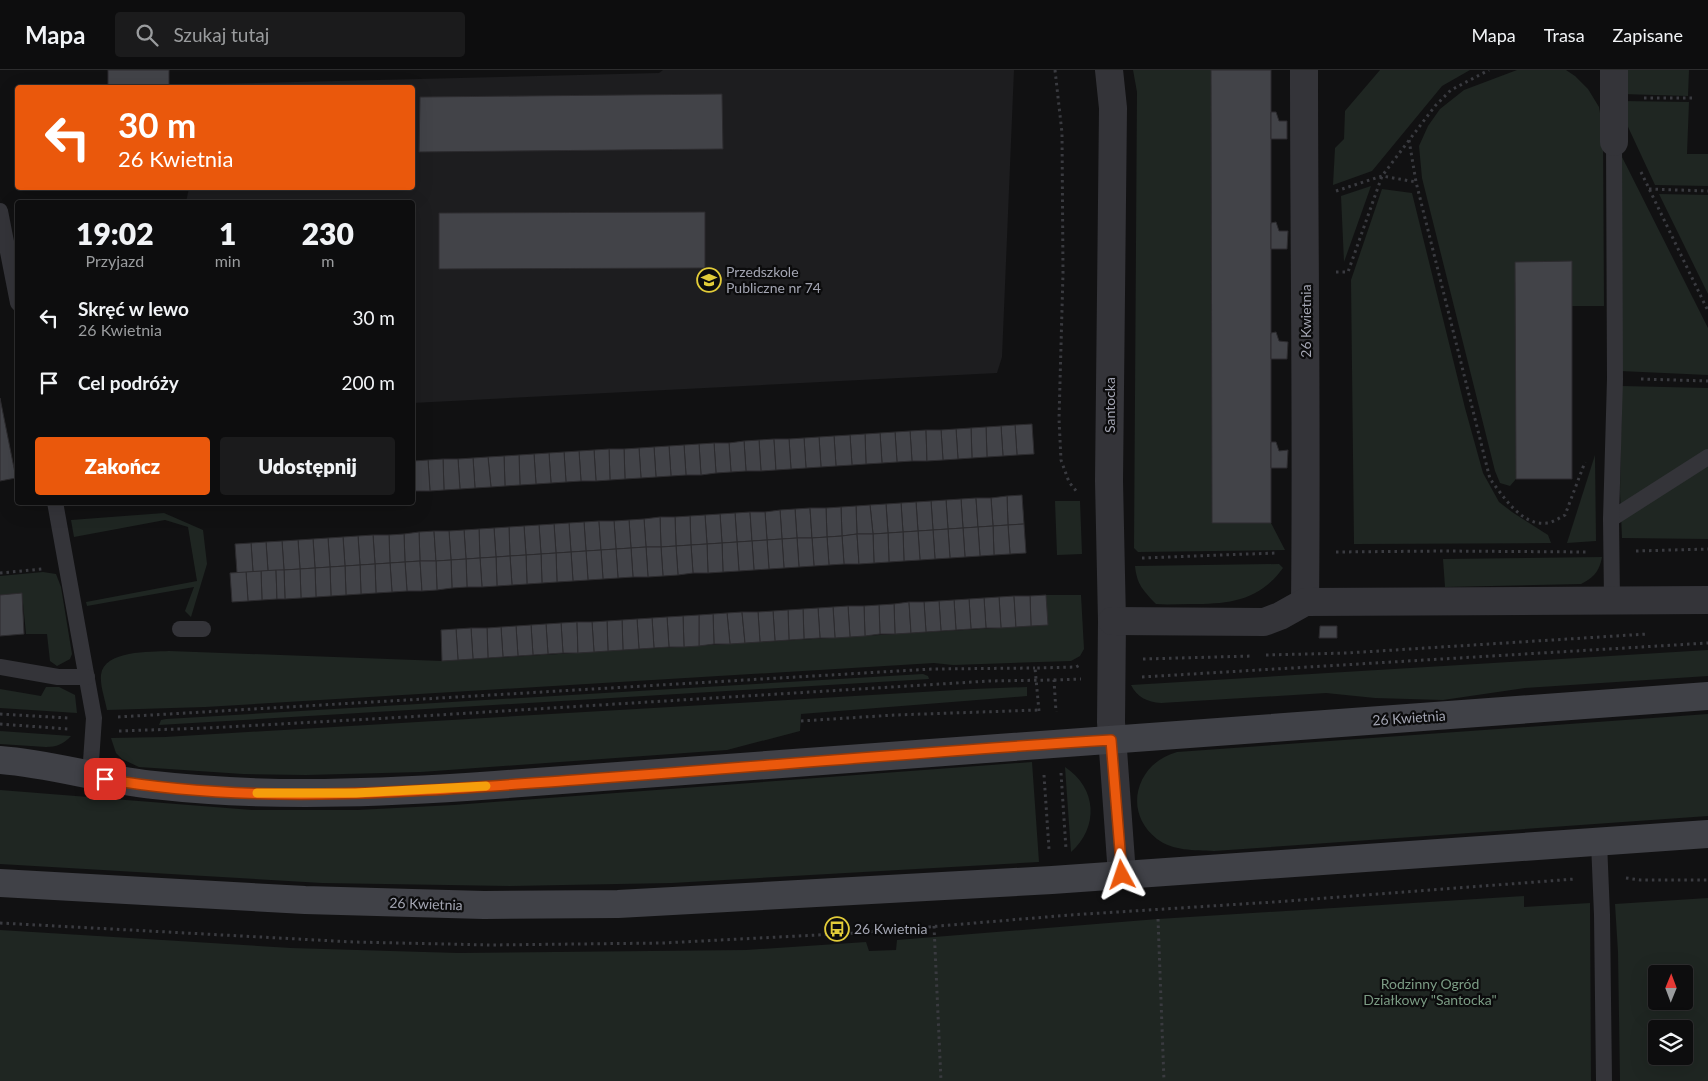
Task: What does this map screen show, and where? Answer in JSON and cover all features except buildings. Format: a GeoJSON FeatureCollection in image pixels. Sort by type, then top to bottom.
{"type":"FeatureCollection","features":[{"type":"Feature","properties":{"kind":"street","name":"Santocka"},"geometry":{"type":"LineString","coordinates":[[1109,70],[1112,108],[1109,481],[1112,620],[1111,740]]}},
{"type":"Feature","properties":{"kind":"street","name":"26 Kwietnia"},"geometry":{"type":"LineString","coordinates":[[1304,70],[1306,272],[1305,602]]}},
{"type":"Feature","properties":{"kind":"street"},"geometry":{"type":"LineString","coordinates":[[1614,70],[1614,142]]}},
{"type":"Feature","properties":{"kind":"street"},"geometry":{"type":"LineString","coordinates":[[1112,620],[1264,622],[1280,616],[1305,602],[1708,600]]}},
{"type":"Feature","properties":{"kind":"street","name":"26 Kwietnia"},"geometry":{"type":"LineString","coordinates":[[0,760],[17,761],[133,783],[248,792],[356,793],[496,786],[1708,696]]}},
{"type":"Feature","properties":{"kind":"street"},"geometry":{"type":"LineString","coordinates":[[1111,740],[1122,875]]}},
{"type":"Feature","properties":{"kind":"street","name":"26 Kwietnia"},"geometry":{"type":"LineString","coordinates":[[0,883],[305,900],[465,905],[618,904],[717,900],[1122,875],[1708,834]]}},
{"type":"Feature","properties":{"kind":"lane"},"geometry":{"type":"LineString","coordinates":[[1612,600],[1614,142]]}},
{"type":"Feature","properties":{"kind":"lane"},"geometry":{"type":"LineString","coordinates":[[0,211],[15,288]]}},
{"type":"Feature","properties":{"kind":"lane"},"geometry":{"type":"LineString","coordinates":[[1611,519],[1708,457]]}},
{"type":"Feature","properties":{"kind":"lane"},"geometry":{"type":"LineString","coordinates":[[57,505],[87,677],[93,724],[90,776]]}},
{"type":"Feature","properties":{"kind":"lane"},"geometry":{"type":"LineString","coordinates":[[180,629],[203,629]]}},
{"type":"Feature","properties":{"kind":"lane"},"geometry":{"type":"LineString","coordinates":[[0,667],[58,677],[87,677]]}},
{"type":"Feature","properties":{"kind":"lane"},"geometry":{"type":"LineString","coordinates":[[1599,842],[1602,877],[1604,1081]]}},
{"type":"Feature","properties":{"kind":"path"},"geometry":{"type":"LineString","coordinates":[[1056,70],[1062,143],[1063,273],[1059,419]]}},
{"type":"Feature","properties":{"kind":"path"},"geometry":{"type":"LineString","coordinates":[[1306,272],[1348,272],[1382,176],[1436,106],[1451,90],[1489,70]]}},
{"type":"Feature","properties":{"kind":"path"},"geometry":{"type":"LineString","coordinates":[[1614,98],[1694,98]]}},
{"type":"Feature","properties":{"kind":"path"},"geometry":{"type":"LineString","coordinates":[[1409,140],[1416,182],[1490,479],[1507,502],[1529,522],[1548,524],[1565,515],[1586,460]]}},
{"type":"Feature","properties":{"kind":"path"},"geometry":{"type":"LineString","coordinates":[[1637,164],[1708,311]]}},
{"type":"Feature","properties":{"kind":"path"},"geometry":{"type":"LineString","coordinates":[[1304,201],[1382,176],[1416,182]]}},
{"type":"Feature","properties":{"kind":"path"},"geometry":{"type":"LineString","coordinates":[[1649,190],[1708,191]]}},
{"type":"Feature","properties":{"kind":"path"},"geometry":{"type":"LineString","coordinates":[[1614,379],[1708,381]]}},
{"type":"Feature","properties":{"kind":"path"},"geometry":{"type":"LineString","coordinates":[[1140,558],[1305,552],[1612,552],[1708,549]]}},
{"type":"Feature","properties":{"kind":"path"},"geometry":{"type":"LineString","coordinates":[[0,573],[55,568],[68,569]]}},
{"type":"Feature","properties":{"kind":"path"},"geometry":{"type":"LineString","coordinates":[[1140,659],[1347,653],[1651,634]]}},
{"type":"Feature","properties":{"kind":"path"},"geometry":{"type":"LineString","coordinates":[[0,714],[77,719],[127,732],[944,683],[1111,679],[1708,642]]}},
{"type":"Feature","properties":{"kind":"path"},"geometry":{"type":"LineString","coordinates":[[0,724],[93,724],[157,716],[922,669],[1076,668],[1086,662]]}},
{"type":"Feature","properties":{"kind":"path"},"geometry":{"type":"LineString","coordinates":[[1035,668],[1039,719]]}},
{"type":"Feature","properties":{"kind":"path"},"geometry":{"type":"LineString","coordinates":[[1054,680],[1056,714]]}},
{"type":"Feature","properties":{"kind":"path"},"geometry":{"type":"LineString","coordinates":[[801,721],[895,715],[1038,710]]}},
{"type":"Feature","properties":{"kind":"path"},"geometry":{"type":"LineString","coordinates":[[1060,766],[1067,855]]}},
{"type":"Feature","properties":{"kind":"path"},"geometry":{"type":"LineString","coordinates":[[1043,772],[1050,851]]}},
{"type":"Feature","properties":{"kind":"path"},"geometry":{"type":"LineString","coordinates":[[1055,916],[1274,902],[1615,876],[1640,880],[1708,880]]}},
{"type":"Feature","properties":{"kind":"path"},"geometry":{"type":"LineString","coordinates":[[1158,919],[1164,1081]]}},
{"type":"Feature","properties":{"kind":"path"},"geometry":{"type":"LineString","coordinates":[[934,926],[941,1081]]}},
{"type":"Feature","properties":{"kind":"shaded area","name":"Przedszkole Publiczne nr 74"},"geometry":{"type":"Polygon","coordinates":[[[663,70],[1014,70],[1002,357],[997,373],[415,403],[415,200],[186,200],[189,190],[415,190],[415,85],[212,84],[659,73],[663,70]]]}},
{"type":"Feature","properties":{"kind":"green space"},"geometry":{"type":"Polygon","coordinates":[[[1133,70],[1211,70],[1212,522],[1271,523],[1285,550],[1138,552],[1134,548],[1137,92],[1133,70]]]}},
{"type":"Feature","properties":{"kind":"green space"},"geometry":{"type":"Polygon","coordinates":[[[1380,70],[1470,70],[1442,86],[1372,171],[1333,185],[1335,148],[1344,139],[1345,111],[1380,70]]]}},
{"type":"Feature","properties":{"kind":"green space"},"geometry":{"type":"Polygon","coordinates":[[[1517,70],[1566,70],[1588,89],[1599,107],[1603,131],[1604,306],[1572,306],[1572,261],[1515,262],[1516,479],[1510,486],[1500,483],[1495,471],[1422,178],[1419,146],[1428,126],[1440,109],[1464,90],[1517,70]]]}},
{"type":"Feature","properties":{"kind":"green space"},"geometry":{"type":"Polygon","coordinates":[[[1621,70],[1689,70],[1688,96],[1622,94],[1621,70]]]}},
{"type":"Feature","properties":{"kind":"green space"},"geometry":{"type":"Polygon","coordinates":[[[1622,101],[1689,102],[1687,154],[1708,154],[1708,186],[1655,185],[1623,116],[1622,101]]]}},
{"type":"Feature","properties":{"kind":"green space"},"geometry":{"type":"Polygon","coordinates":[[[1620,153],[1708,328],[1708,375],[1620,371],[1620,153]]]}},
{"type":"Feature","properties":{"kind":"green space"},"geometry":{"type":"Polygon","coordinates":[[[1371,186],[1344,262],[1341,196],[1371,186]]]}},
{"type":"Feature","properties":{"kind":"green space"},"geometry":{"type":"Polygon","coordinates":[[[1382,189],[1412,193],[1483,473],[1499,502],[1548,535],[1551,543],[1354,544],[1351,280],[1382,189]]]}},
{"type":"Feature","properties":{"kind":"green space"},"geometry":{"type":"Polygon","coordinates":[[[1659,194],[1708,195],[1708,294],[1659,194]]]}},
{"type":"Feature","properties":{"kind":"green space"},"geometry":{"type":"Polygon","coordinates":[[[1622,386],[1708,388],[1708,539],[1622,538],[1620,492],[1622,386]]]}},
{"type":"Feature","properties":{"kind":"green space"},"geometry":{"type":"Polygon","coordinates":[[[1595,455],[1596,541],[1567,543],[1595,455]]]}},
{"type":"Feature","properties":{"kind":"green space"},"geometry":{"type":"Polygon","coordinates":[[[1055,501],[1080,501],[1082,554],[1057,555],[1055,501]]]}},
{"type":"Feature","properties":{"kind":"green space"},"geometry":{"type":"Polygon","coordinates":[[[164,513],[203,530],[207,564],[191,617],[185,611],[194,587],[87,606],[86,602],[197,581],[188,527],[165,520],[74,537],[71,520],[164,513]]]}},
{"type":"Feature","properties":{"kind":"green space"},"geometry":{"type":"Polygon","coordinates":[[[1602,557],[1595,574],[1581,584],[1445,587],[1443,559],[1602,557]]]}},
{"type":"Feature","properties":{"kind":"green space"},"geometry":{"type":"Polygon","coordinates":[[[1279,564],[1283,568],[1274,579],[1264,588],[1253,594],[1230,601],[1205,604],[1156,604],[1141,587],[1135,566],[1279,564]]]}},
{"type":"Feature","properties":{"kind":"green space"},"geometry":{"type":"Polygon","coordinates":[[[43,572],[56,574],[61,587],[72,654],[70,659],[57,666],[50,661],[47,634],[26,634],[22,593],[0,595],[0,576],[43,572]]]}},
{"type":"Feature","properties":{"kind":"green space"},"geometry":{"type":"Polygon","coordinates":[[[1046,595],[1081,595],[1084,649],[1080,656],[1071,661],[953,665],[934,663],[205,707],[107,710],[101,684],[101,675],[104,667],[110,661],[140,652],[169,651],[442,661],[1047,625],[1046,595]]]}},
{"type":"Feature","properties":{"kind":"green space"},"geometry":{"type":"Polygon","coordinates":[[[1708,650],[1708,676],[1525,688],[1443,700],[1375,698],[1326,693],[1161,703],[1143,698],[1136,693],[1131,685],[1708,650]]]}},
{"type":"Feature","properties":{"kind":"green space"},"geometry":{"type":"Polygon","coordinates":[[[923,674],[928,676],[929,679],[159,725],[161,720],[166,719],[923,674]]]}},
{"type":"Feature","properties":{"kind":"green space"},"geometry":{"type":"Polygon","coordinates":[[[46,687],[59,687],[75,695],[77,713],[0,708],[0,689],[41,696],[46,687]]]}},
{"type":"Feature","properties":{"kind":"green space"},"geometry":{"type":"Polygon","coordinates":[[[1027,687],[1027,696],[801,714],[800,731],[727,750],[421,772],[306,775],[243,774],[139,767],[122,759],[116,753],[111,738],[165,737],[1027,687]]]}},
{"type":"Feature","properties":{"kind":"green space"},"geometry":{"type":"Polygon","coordinates":[[[1708,714],[1708,816],[1214,851],[1177,848],[1163,843],[1146,828],[1140,816],[1137,803],[1138,790],[1143,777],[1152,766],[1163,758],[1177,752],[1708,714]]]}},
{"type":"Feature","properties":{"kind":"green space"},"geometry":{"type":"Polygon","coordinates":[[[0,731],[71,736],[63,743],[50,747],[0,744],[0,731]]]}},
{"type":"Feature","properties":{"kind":"green space"},"geometry":{"type":"Polygon","coordinates":[[[1032,762],[1039,862],[672,883],[510,886],[322,883],[0,864],[0,790],[252,810],[357,810],[454,805],[1032,762]]]}},
{"type":"Feature","properties":{"kind":"green space"},"geometry":{"type":"Polygon","coordinates":[[[1065,767],[1076,776],[1083,786],[1090,808],[1090,820],[1086,831],[1080,842],[1071,852],[1065,767]]]}},
{"type":"Feature","properties":{"kind":"green space","name":"Rodzinny Ogród Działkowy \"Santocka\""},"geometry":{"type":"Polygon","coordinates":[[[1524,896],[1524,907],[1590,903],[1591,1081],[0,1081],[0,930],[291,948],[458,953],[746,950],[866,942],[869,951],[896,950],[897,940],[1158,919],[1524,896]]]}},
{"type":"Feature","properties":{"kind":"green space"},"geometry":{"type":"Polygon","coordinates":[[[1708,898],[1708,1081],[1620,1081],[1618,952],[1615,904],[1708,898]]]}},
{"type":"Feature","properties":{"kind":"slow traffic"},"geometry":{"type":"LineString","coordinates":[[257,793],[356,793],[486,786]]}},
{"type":"Feature","properties":{"kind":"place","name":"Przedszkole Publiczne nr 74"},"geometry":{"type":"Point","coordinates":[709,280]}},
{"type":"Feature","properties":{"kind":"place","name":"26 Kwietnia"},"geometry":{"type":"Point","coordinates":[837,929]}},
{"type":"Feature","properties":{"kind":"route"},"geometry":{"type":"LineString","coordinates":[[105,779],[156,786],[248,792],[356,793],[496,786],[1111,740],[1122,875]]}}]}
